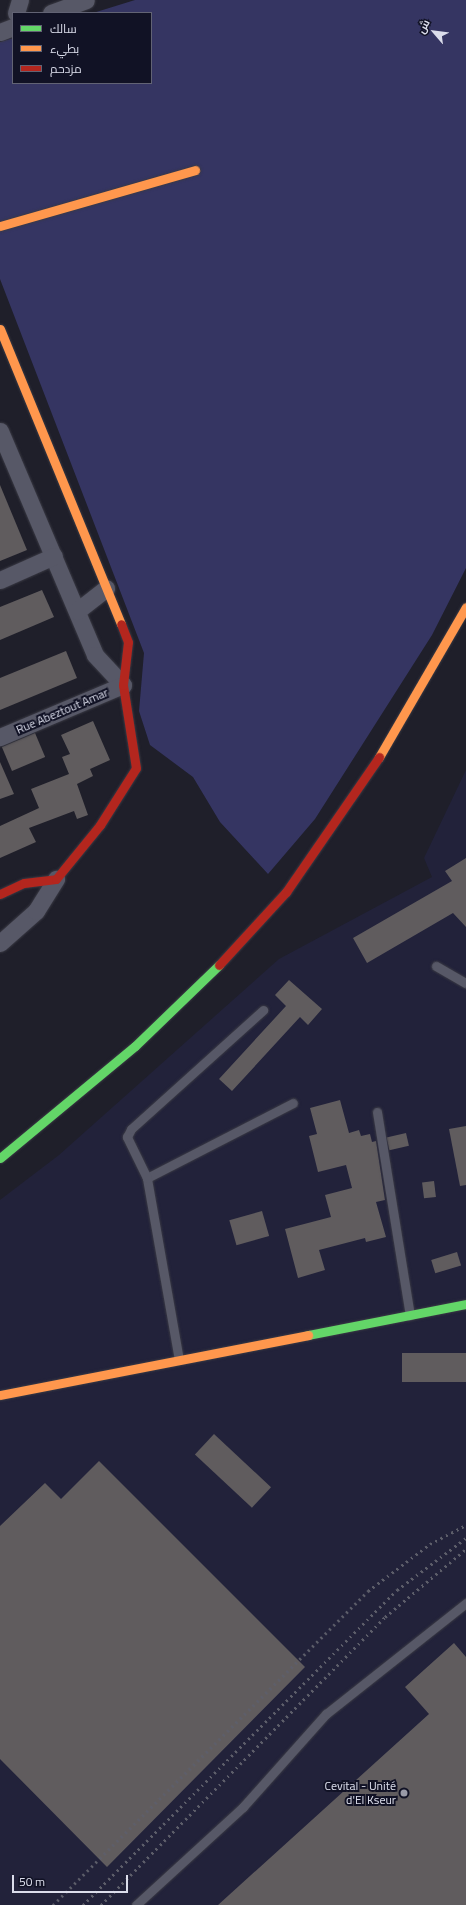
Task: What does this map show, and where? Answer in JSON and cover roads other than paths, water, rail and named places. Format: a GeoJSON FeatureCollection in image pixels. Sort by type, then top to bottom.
{"type":"FeatureCollection","features":[{"type":"Feature","properties":{"kind":"main road"},"geometry":{"type":"LineString","coordinates":[[0,226],[195,170]]}},
{"type":"Feature","properties":{"kind":"main road"},"geometry":{"type":"LineString","coordinates":[[0,329],[128,642],[123,685],[136,768],[100,825],[56,879],[24,884],[0,894]]}},
{"type":"Feature","properties":{"kind":"main road"},"geometry":{"type":"LineString","coordinates":[[0,1158],[135,1046],[248,937],[286,892],[371,770],[420,693],[466,607]]}},
{"type":"Feature","properties":{"kind":"main road"},"geometry":{"type":"LineString","coordinates":[[0,1395],[466,1304]]}},
{"type":"Feature","properties":{"kind":"street"},"geometry":{"type":"LineString","coordinates":[[16,12],[20,0]]}},
{"type":"Feature","properties":{"kind":"street"},"geometry":{"type":"LineString","coordinates":[[54,12],[86,0]]}},
{"type":"Feature","properties":{"kind":"street"},"geometry":{"type":"LineString","coordinates":[[0,431],[3,449],[54,556],[95,655],[123,685]]}},
{"type":"Feature","properties":{"kind":"street"},"geometry":{"type":"LineString","coordinates":[[0,580],[54,556]]}},
{"type":"Feature","properties":{"kind":"street"},"geometry":{"type":"LineString","coordinates":[[77,611],[106,588]]}},
{"type":"Feature","properties":{"kind":"street","name":"Rue Abeztout Amar"},"geometry":{"type":"LineString","coordinates":[[0,737],[123,685]]}},
{"type":"Feature","properties":{"kind":"street"},"geometry":{"type":"LineString","coordinates":[[0,943],[36,911],[56,879]]}},
{"type":"Feature","properties":{"kind":"lane"},"geometry":{"type":"LineString","coordinates":[[436,966],[466,983]]}},
{"type":"Feature","properties":{"kind":"lane"},"geometry":{"type":"LineString","coordinates":[[179,1360],[147,1178],[129,1147],[127,1137],[131,1129],[263,1010]]}},
{"type":"Feature","properties":{"kind":"lane"},"geometry":{"type":"LineString","coordinates":[[147,1178],[293,1103]]}},
{"type":"Feature","properties":{"kind":"lane"},"geometry":{"type":"LineString","coordinates":[[377,1112],[410,1315]]}},
{"type":"Feature","properties":{"kind":"lane"},"geometry":{"type":"LineString","coordinates":[[136,1905],[243,1807],[326,1714],[466,1603]]}},
{"type":"Feature","properties":{"kind":"railway"},"geometry":{"type":"LineString","coordinates":[[53,1905],[368,1591],[430,1544],[466,1525]]}},
{"type":"Feature","properties":{"kind":"railway"},"geometry":{"type":"LineString","coordinates":[[83,1905],[397,1590],[466,1538]]}},
{"type":"Feature","properties":{"kind":"railway"},"geometry":{"type":"LineString","coordinates":[[101,1905],[385,1617],[466,1549]]}},
{"type":"Feature","properties":{"kind":"place","name":"Cevital - Unité d'El Kseur"},"geometry":{"type":"Point","coordinates":[404,1793]}}]}
